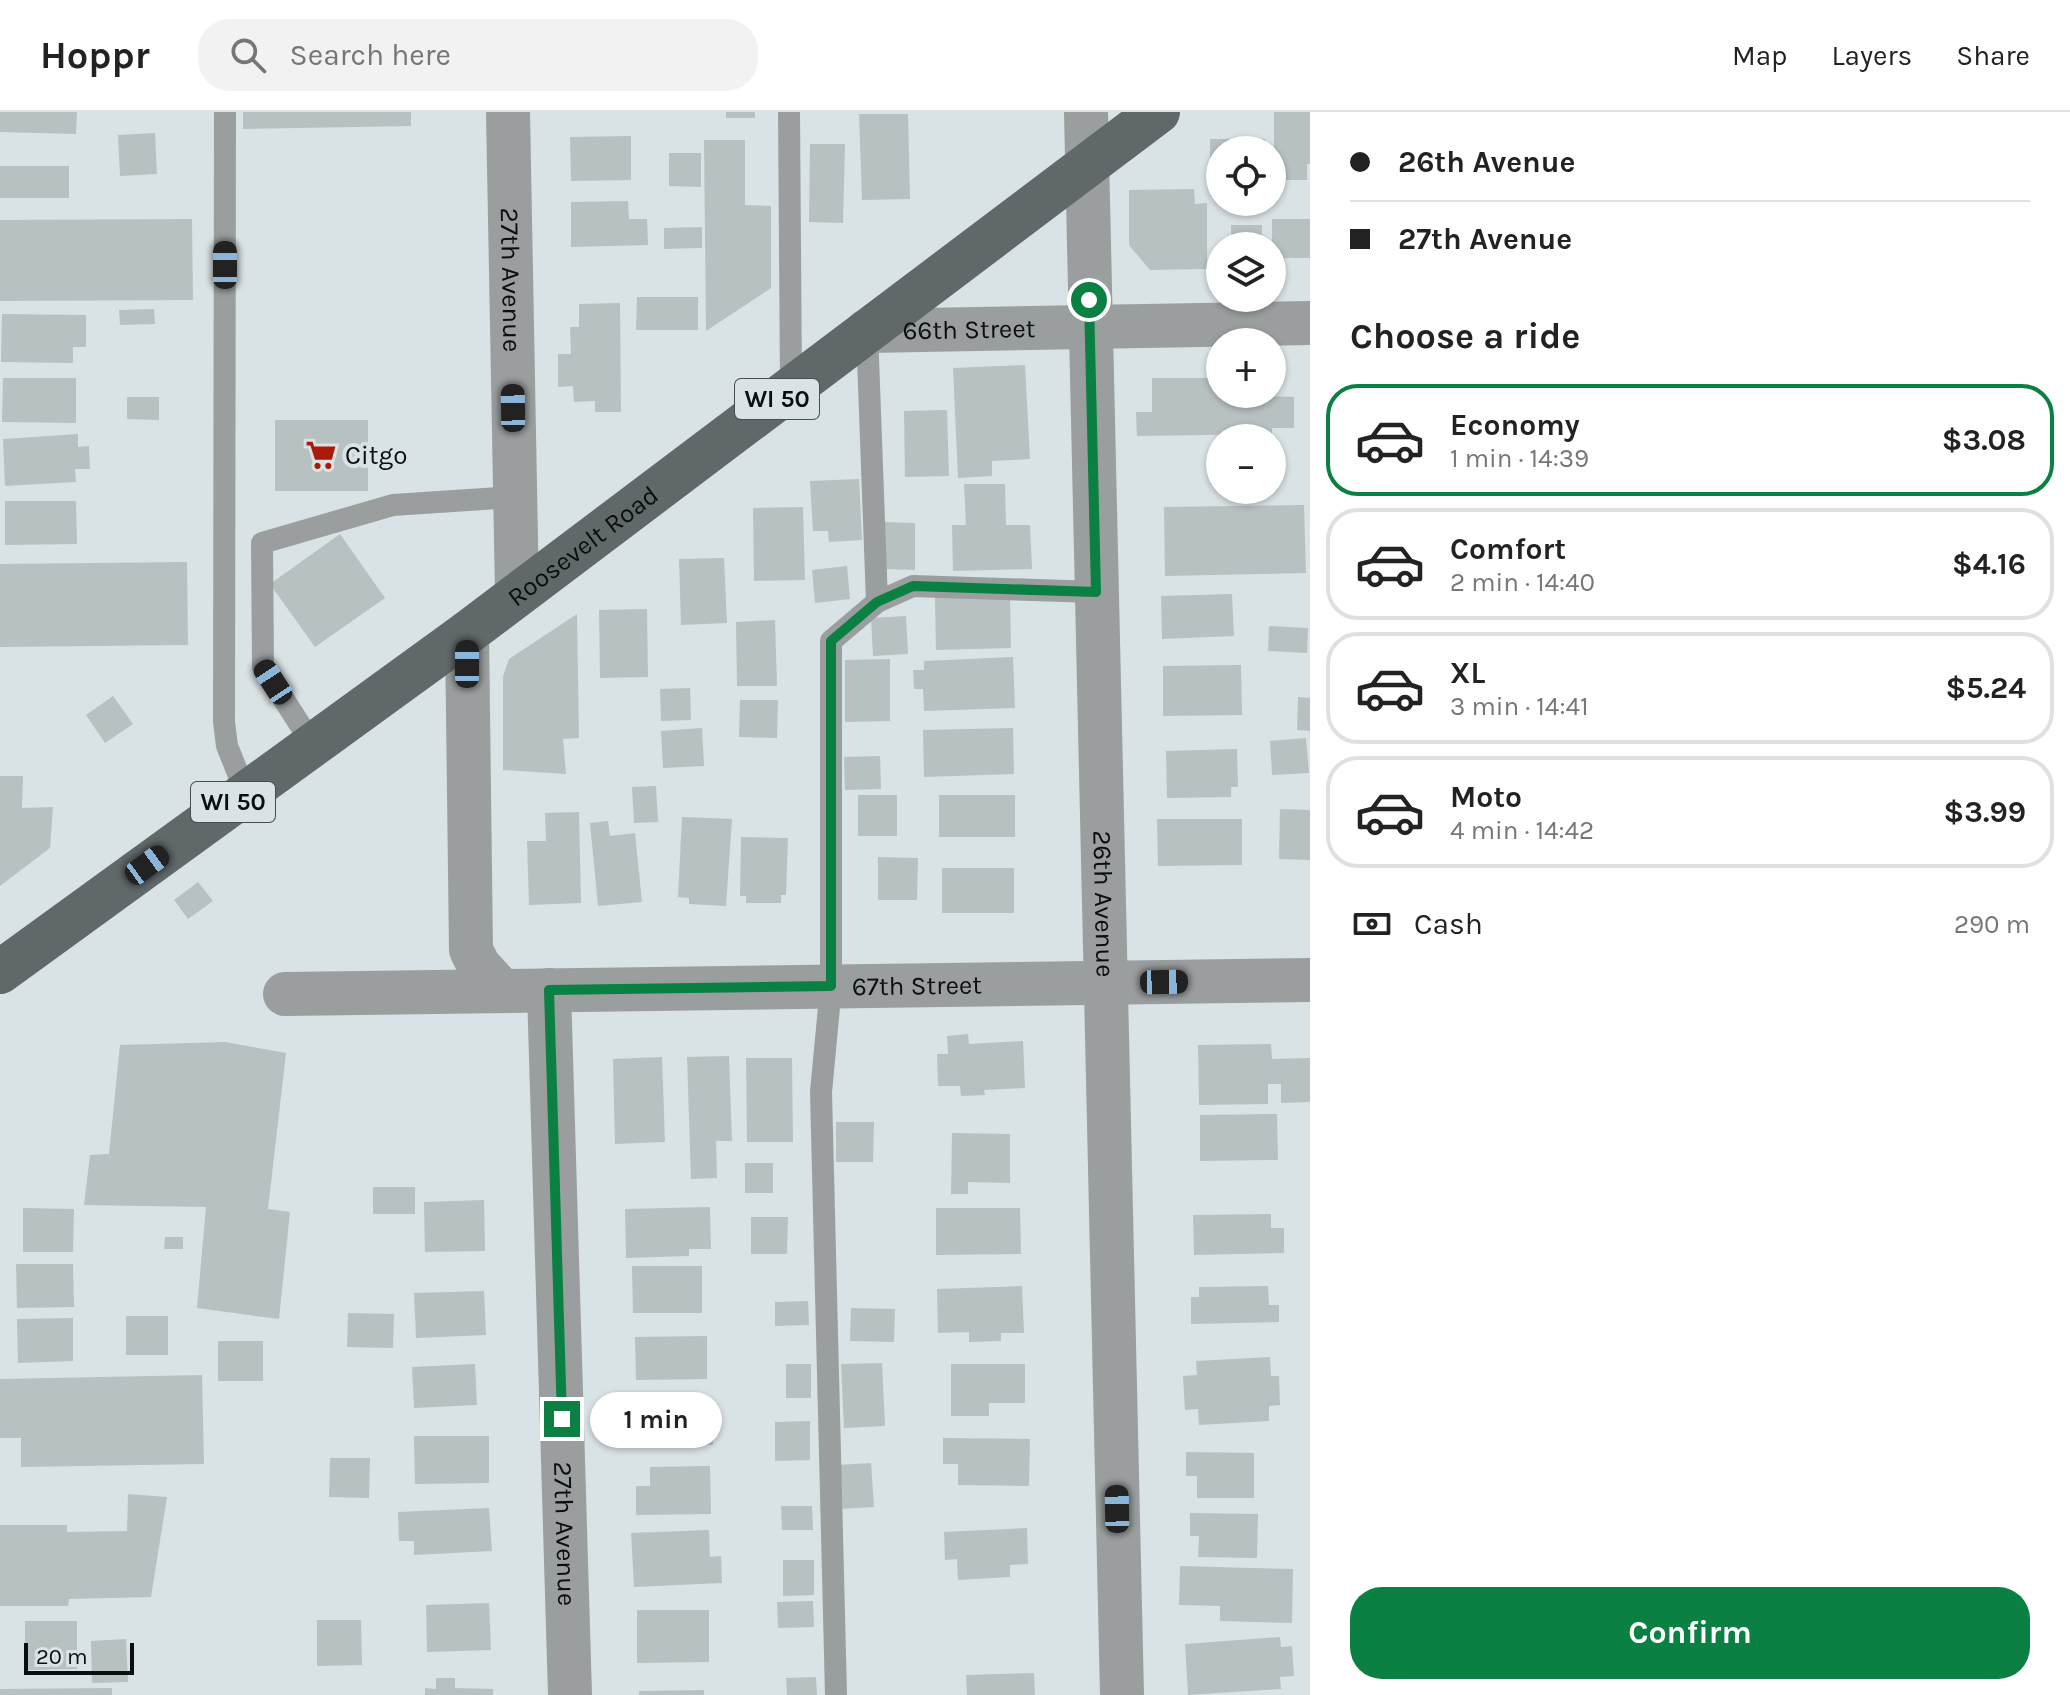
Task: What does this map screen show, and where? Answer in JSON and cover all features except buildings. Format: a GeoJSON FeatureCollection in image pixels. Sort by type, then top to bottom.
{"type":"FeatureCollection","features":[{"type":"Feature","properties":{"kind":"main road","name":"Roosevelt Road"},"geometry":{"type":"LineString","coordinates":[[0,972],[467,633],[1158,112]]}},
{"type":"Feature","properties":{"kind":"street","name":"27th Avenue"},"geometry":{"type":"LineString","coordinates":[[508,112],[517,593]]}},
{"type":"Feature","properties":{"kind":"street","name":"26th Avenue"},"geometry":{"type":"LineString","coordinates":[[1086,112],[1122,1695]]}},
{"type":"Feature","properties":{"kind":"street","name":"66th Street"},"geometry":{"type":"LineString","coordinates":[[867,331],[1310,323]]}},
{"type":"Feature","properties":{"kind":"street"},"geometry":{"type":"LineString","coordinates":[[467,633],[471,950],[479,966],[502,991]]}},
{"type":"Feature","properties":{"kind":"street","name":"67th Street"},"geometry":{"type":"LineString","coordinates":[[285,994],[1310,980]]}},
{"type":"Feature","properties":{"kind":"street","name":"27th Avenue"},"geometry":{"type":"LineString","coordinates":[[549,990],[570,1695]]}},
{"type":"Feature","properties":{"kind":"lane"},"geometry":{"type":"LineString","coordinates":[[225,112],[224,722],[227,746],[246,793]]}},
{"type":"Feature","properties":{"kind":"lane"},"geometry":{"type":"LineString","coordinates":[[789,112],[791,387]]}},
{"type":"Feature","properties":{"kind":"lane"},"geometry":{"type":"LineString","coordinates":[[867,331],[877,602]]}},
{"type":"Feature","properties":{"kind":"lane"},"geometry":{"type":"LineString","coordinates":[[313,745],[263,667],[262,543],[393,505],[515,497]]}},
{"type":"Feature","properties":{"kind":"lane"},"geometry":{"type":"LineString","coordinates":[[836,1695],[821,1092],[831,986],[831,641],[877,602],[913,586],[1096,592]]}},
{"type":"Feature","properties":{"kind":"place","name":"Citgo"},"geometry":{"type":"Point","coordinates":[321,455]}},
{"type":"Feature","properties":{"kind":"route"},"geometry":{"type":"LineString","coordinates":[[562,1419],[549,990],[831,986],[831,641],[877,602],[913,586],[1096,592],[1089,300]]}}]}
